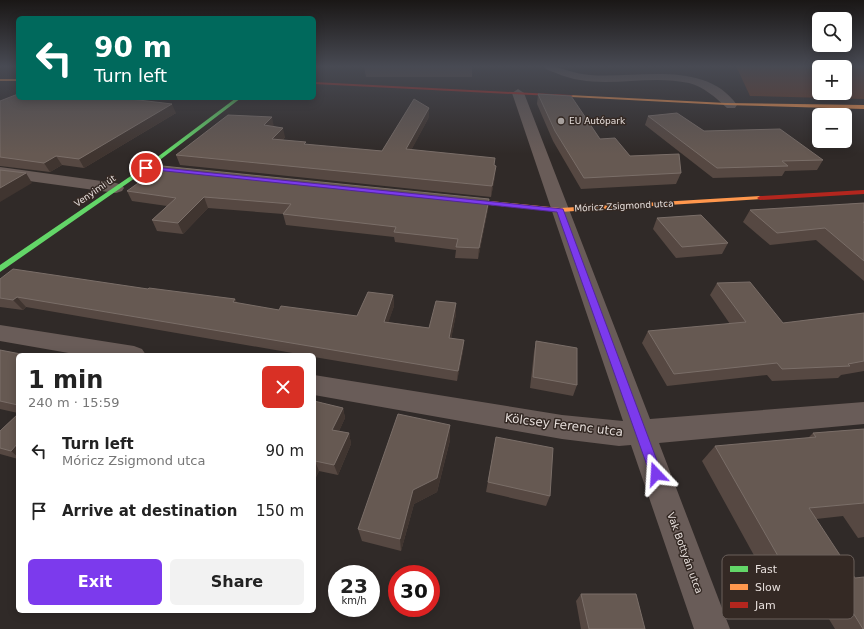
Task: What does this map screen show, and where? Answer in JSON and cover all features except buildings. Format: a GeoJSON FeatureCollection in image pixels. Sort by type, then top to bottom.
{"type":"FeatureCollection","features":[{"type":"Feature","properties":{"kind":"street","name":"Vak Bottyán utca"},"geometry":{"type":"LineString","coordinates":[[519,95],[712,629]]}},
{"type":"Feature","properties":{"kind":"street"},"geometry":{"type":"LineString","coordinates":[[557,95],[702,104],[864,106]]}},
{"type":"Feature","properties":{"kind":"street"},"geometry":{"type":"LineString","coordinates":[[666,102],[682,100],[689,95]]}},
{"type":"Feature","properties":{"kind":"street"},"geometry":{"type":"LineString","coordinates":[[693,95],[702,104]]}},
{"type":"Feature","properties":{"kind":"street"},"geometry":{"type":"LineString","coordinates":[[720,95],[731,105]]}},
{"type":"Feature","properties":{"kind":"street"},"geometry":{"type":"LineString","coordinates":[[726,95],[746,100],[801,102],[825,106]]}},
{"type":"Feature","properties":{"kind":"street","name":"Venyimi út"},"geometry":{"type":"LineString","coordinates":[[0,269],[146,168],[236,100]]}},
{"type":"Feature","properties":{"kind":"street"},"geometry":{"type":"LineString","coordinates":[[146,168],[195,172]]}},
{"type":"Feature","properties":{"kind":"street"},"geometry":{"type":"LineString","coordinates":[[0,172],[116,188]]}},
{"type":"Feature","properties":{"kind":"street","name":"Móricz Zsigmond utca"},"geometry":{"type":"LineString","coordinates":[[449,199],[560,210],[864,192]]}},
{"type":"Feature","properties":{"kind":"street"},"geometry":{"type":"LineString","coordinates":[[0,332],[122,353]]}},
{"type":"Feature","properties":{"kind":"street","name":"Kölcsey Ferenc utca"},"geometry":{"type":"LineString","coordinates":[[316,385],[562,427],[619,434],[864,413]]}},
{"type":"Feature","properties":{"kind":"shaded area"},"geometry":{"type":"Polygon","coordinates":[[[812,95],[812,98],[750,96],[812,95]]]}},
{"type":"Feature","properties":{"kind":"shaded area"},"geometry":{"type":"Polygon","coordinates":[[[852,95],[864,95],[864,99],[852,99],[852,95]]]}},
{"type":"Feature","properties":{"kind":"traffic: fast"},"geometry":{"type":"LineString","coordinates":[[0,269],[146,168],[236,100]]}},
{"type":"Feature","properties":{"kind":"traffic: slow"},"geometry":{"type":"LineString","coordinates":[[571,96],[726,104],[864,107]]}},
{"type":"Feature","properties":{"kind":"traffic: slow"},"geometry":{"type":"LineString","coordinates":[[460,200],[560,210],[760,198]]}},
{"type":"Feature","properties":{"kind":"traffic: jam"},"geometry":{"type":"LineString","coordinates":[[558,95],[571,96]]}},
{"type":"Feature","properties":{"kind":"traffic: jam"},"geometry":{"type":"LineString","coordinates":[[146,168],[189,172]]}},
{"type":"Feature","properties":{"kind":"traffic: jam"},"geometry":{"type":"LineString","coordinates":[[760,198],[864,192]]}},
{"type":"Feature","properties":{"kind":"place","name":"EU Autópark"},"geometry":{"type":"Point","coordinates":[561,121]}},
{"type":"Feature","properties":{"kind":"route"},"geometry":{"type":"LineString","coordinates":[[146,168],[560,210],[656,474]]}}]}
